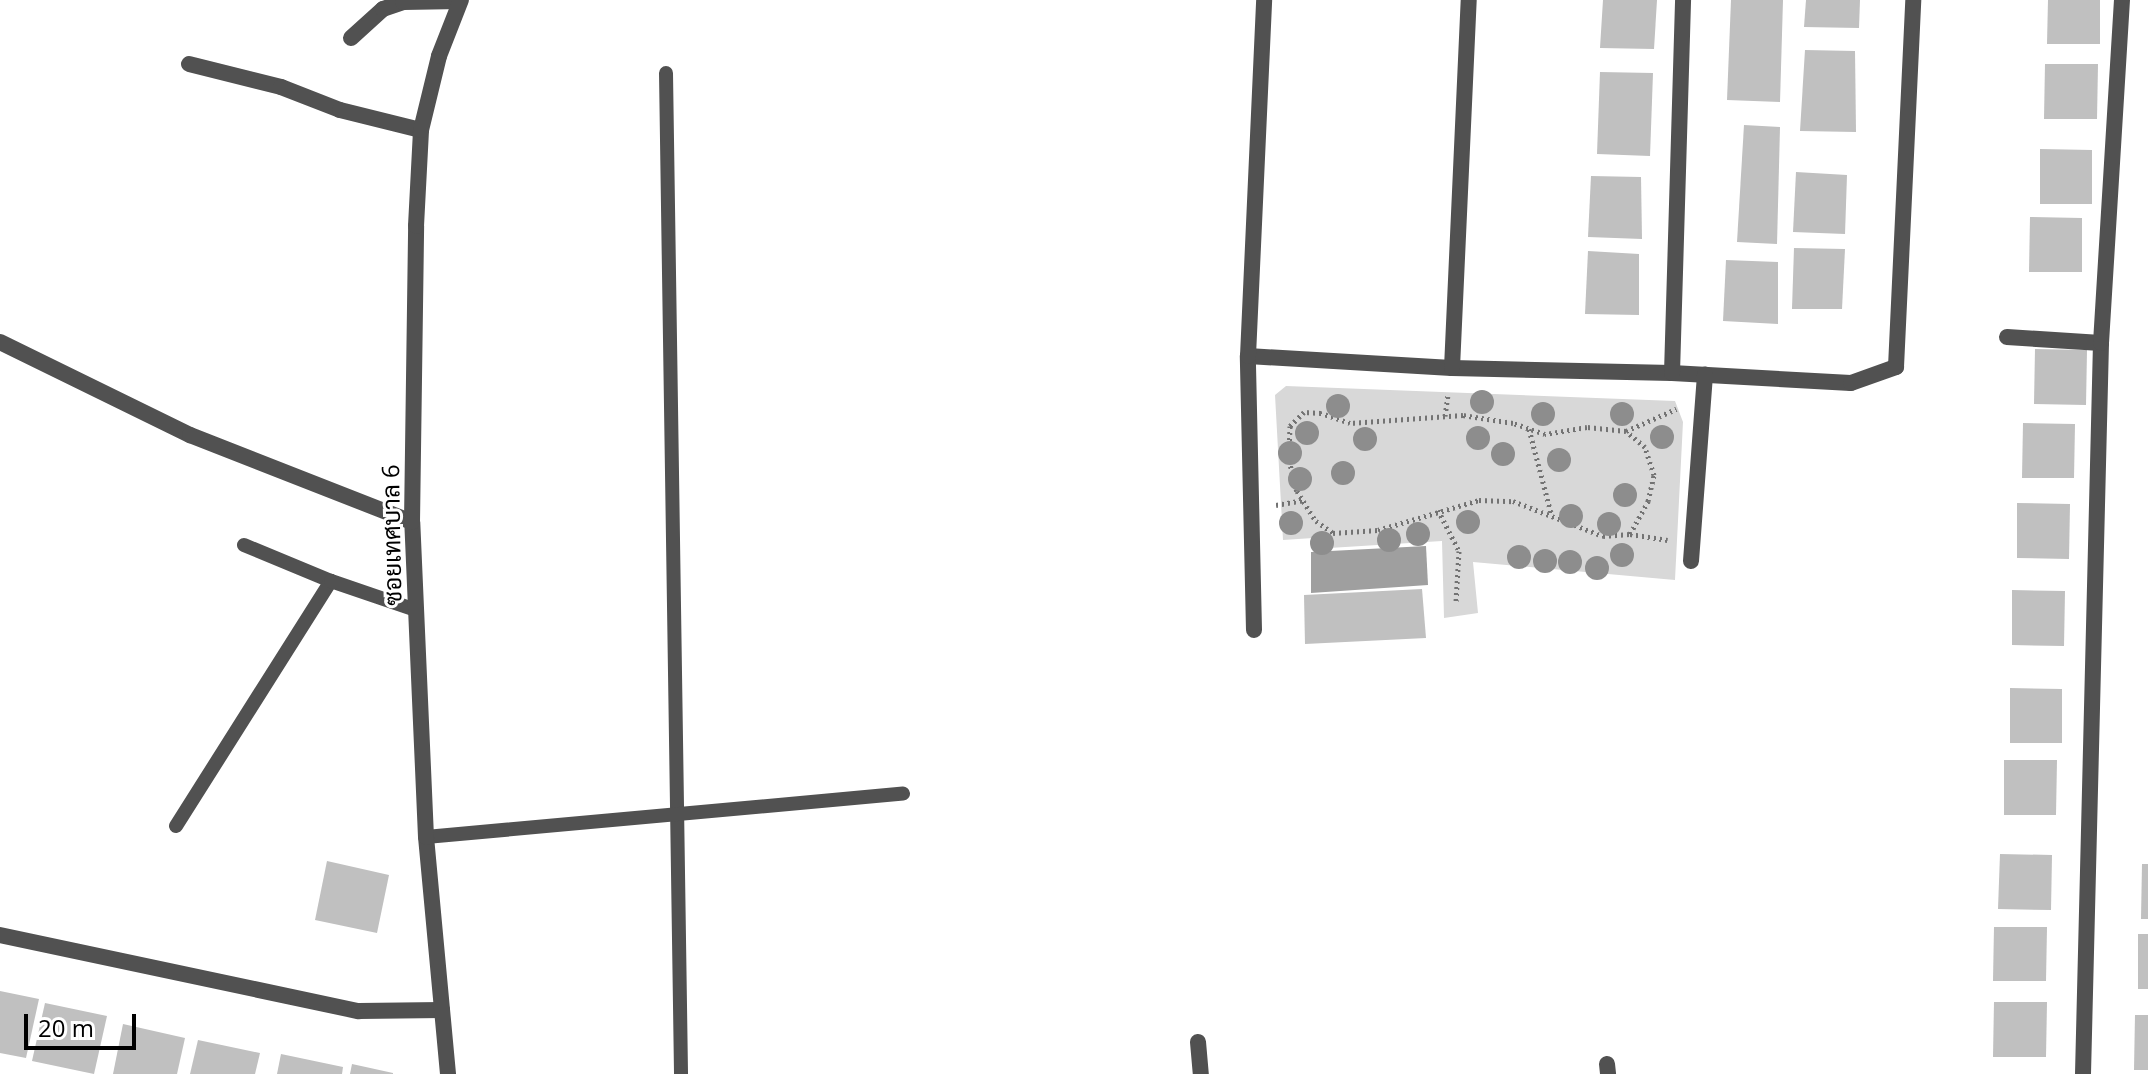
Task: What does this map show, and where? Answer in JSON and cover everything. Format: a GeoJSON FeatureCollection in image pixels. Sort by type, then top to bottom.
{"type":"FeatureCollection","features":[{"type":"Feature","properties":{"kind":"street"},"geometry":{"type":"LineString","coordinates":[[351,38],[383,9],[403,2],[460,0]]}},
{"type":"Feature","properties":{"kind":"street","name":"ซอยเทศบาล 6"},"geometry":{"type":"LineString","coordinates":[[448,1074],[426,837],[412,522],[415,240],[421,130],[439,56],[460,0]]}},
{"type":"Feature","properties":{"kind":"street"},"geometry":{"type":"LineString","coordinates":[[1254,630],[1248,356],[1264,0]]}},
{"type":"Feature","properties":{"kind":"street"},"geometry":{"type":"LineString","coordinates":[[1452,368],[1469,0]]}},
{"type":"Feature","properties":{"kind":"street"},"geometry":{"type":"LineString","coordinates":[[1672,373],[1683,0]]}},
{"type":"Feature","properties":{"kind":"street"},"geometry":{"type":"LineString","coordinates":[[1248,356],[1452,368],[1672,373],[1851,383],[1896,367],[1913,0]]}},
{"type":"Feature","properties":{"kind":"street"},"geometry":{"type":"LineString","coordinates":[[2083,1074],[2101,343],[2122,0]]}},
{"type":"Feature","properties":{"kind":"street"},"geometry":{"type":"LineString","coordinates":[[189,64],[281,87],[340,110],[421,130]]}},
{"type":"Feature","properties":{"kind":"street"},"geometry":{"type":"LineString","coordinates":[[2007,337],[2101,343]]}},
{"type":"Feature","properties":{"kind":"street"},"geometry":{"type":"LineString","coordinates":[[0,342],[190,435],[412,522]]}},
{"type":"Feature","properties":{"kind":"street"},"geometry":{"type":"LineString","coordinates":[[1691,561],[1705,375]]}},
{"type":"Feature","properties":{"kind":"street"},"geometry":{"type":"LineString","coordinates":[[0,935],[359,1011],[442,1010]]}},
{"type":"Feature","properties":{"kind":"street"},"geometry":{"type":"LineString","coordinates":[[1198,1042],[1201,1074]]}},
{"type":"Feature","properties":{"kind":"lane"},"geometry":{"type":"LineString","coordinates":[[666,73],[681,1074]]}},
{"type":"Feature","properties":{"kind":"lane"},"geometry":{"type":"LineString","coordinates":[[244,545],[331,581],[416,610]]}},
{"type":"Feature","properties":{"kind":"lane"},"geometry":{"type":"LineString","coordinates":[[176,826],[331,581]]}},
{"type":"Feature","properties":{"kind":"lane"},"geometry":{"type":"LineString","coordinates":[[426,837],[903,794]]}},
{"type":"Feature","properties":{"kind":"path"},"geometry":{"type":"LineString","coordinates":[[1692,543],[1630,534],[1603,536],[1513,501],[1479,500],[1378,530],[1333,533],[1316,521],[1297,491],[1289,460],[1290,426],[1304,412],[1321,413],[1350,423],[1463,415],[1545,434],[1587,427],[1626,431],[1703,399]]}},
{"type":"Feature","properties":{"kind":"path"},"geometry":{"type":"LineString","coordinates":[[1529,428],[1551,514]]}},
{"type":"Feature","properties":{"kind":"path"},"geometry":{"type":"LineString","coordinates":[[1626,431],[1645,447],[1654,475],[1648,501],[1630,534]]}},
{"type":"Feature","properties":{"kind":"path"},"geometry":{"type":"LineString","coordinates":[[1438,510],[1459,551],[1456,602]]}},
{"type":"Feature","properties":{"kind":"shaded area"},"geometry":{"type":"Polygon","coordinates":[[[1286,386],[1675,401],[1683,422],[1675,580],[1473,562],[1478,613],[1444,618],[1442,541],[1313,549],[1313,538],[1283,540],[1275,395],[1286,386]]]}},
{"type":"Feature","properties":{"kind":"shaded area"},"geometry":{"type":"Polygon","coordinates":[[[1426,546],[1428,585],[1311,593],[1311,552],[1426,546]]]}},
{"type":"Feature","properties":{"kind":"building"},"geometry":{"type":"Polygon","coordinates":[[[1603,0],[1657,0],[1654,49],[1600,48],[1603,0]]]}},
{"type":"Feature","properties":{"kind":"building"},"geometry":{"type":"Polygon","coordinates":[[[1731,0],[1783,0],[1780,102],[1727,100],[1731,0]]]}},
{"type":"Feature","properties":{"kind":"building"},"geometry":{"type":"Polygon","coordinates":[[[1806,0],[1860,0],[1859,28],[1804,27],[1806,0]]]}},
{"type":"Feature","properties":{"kind":"building"},"geometry":{"type":"Polygon","coordinates":[[[2048,0],[2100,0],[2100,44],[2047,44],[2048,0]]]}},
{"type":"Feature","properties":{"kind":"building"},"geometry":{"type":"Polygon","coordinates":[[[1805,50],[1855,51],[1856,132],[1800,131],[1805,50]]]}},
{"type":"Feature","properties":{"kind":"building"},"geometry":{"type":"Polygon","coordinates":[[[2045,64],[2098,64],[2097,119],[2044,119],[2045,64]]]}},
{"type":"Feature","properties":{"kind":"building"},"geometry":{"type":"Polygon","coordinates":[[[1600,72],[1653,73],[1650,156],[1597,154],[1600,72]]]}},
{"type":"Feature","properties":{"kind":"building"},"geometry":{"type":"Polygon","coordinates":[[[1744,125],[1780,127],[1777,244],[1737,242],[1744,125]]]}},
{"type":"Feature","properties":{"kind":"building"},"geometry":{"type":"Polygon","coordinates":[[[2040,149],[2092,150],[2092,204],[2040,204],[2040,149]]]}},
{"type":"Feature","properties":{"kind":"building"},"geometry":{"type":"Polygon","coordinates":[[[1796,172],[1847,175],[1845,234],[1793,232],[1796,172]]]}},
{"type":"Feature","properties":{"kind":"building"},"geometry":{"type":"Polygon","coordinates":[[[1591,176],[1641,177],[1642,239],[1588,237],[1591,176]]]}},
{"type":"Feature","properties":{"kind":"building"},"geometry":{"type":"Polygon","coordinates":[[[2030,217],[2082,218],[2082,272],[2029,272],[2030,217]]]}},
{"type":"Feature","properties":{"kind":"building"},"geometry":{"type":"Polygon","coordinates":[[[1794,248],[1845,249],[1842,309],[1792,309],[1794,248]]]}},
{"type":"Feature","properties":{"kind":"building"},"geometry":{"type":"Polygon","coordinates":[[[1588,251],[1639,254],[1639,315],[1585,314],[1588,251]]]}},
{"type":"Feature","properties":{"kind":"building"},"geometry":{"type":"Polygon","coordinates":[[[1726,260],[1778,262],[1778,324],[1723,321],[1726,260]]]}},
{"type":"Feature","properties":{"kind":"building"},"geometry":{"type":"Polygon","coordinates":[[[2035,349],[2087,350],[2086,405],[2034,404],[2035,349]]]}},
{"type":"Feature","properties":{"kind":"building"},"geometry":{"type":"Polygon","coordinates":[[[2023,423],[2075,424],[2074,478],[2022,478],[2023,423]]]}},
{"type":"Feature","properties":{"kind":"building"},"geometry":{"type":"Polygon","coordinates":[[[2017,503],[2070,504],[2069,559],[2017,558],[2017,503]]]}},
{"type":"Feature","properties":{"kind":"building"},"geometry":{"type":"Polygon","coordinates":[[[1422,589],[1426,638],[1305,644],[1304,595],[1422,589]]]}},
{"type":"Feature","properties":{"kind":"building"},"geometry":{"type":"Polygon","coordinates":[[[2012,590],[2065,591],[2064,646],[2012,645],[2012,590]]]}},
{"type":"Feature","properties":{"kind":"building"},"geometry":{"type":"Polygon","coordinates":[[[2010,688],[2062,689],[2062,743],[2010,743],[2010,688]]]}},
{"type":"Feature","properties":{"kind":"building"},"geometry":{"type":"Polygon","coordinates":[[[2004,760],[2057,760],[2056,815],[2004,815],[2004,760]]]}},
{"type":"Feature","properties":{"kind":"building"},"geometry":{"type":"Polygon","coordinates":[[[2000,854],[2052,855],[2051,910],[1998,909],[2000,854]]]}},
{"type":"Feature","properties":{"kind":"building"},"geometry":{"type":"Polygon","coordinates":[[[327,861],[389,875],[377,933],[315,920],[327,861]]]}},
{"type":"Feature","properties":{"kind":"building"},"geometry":{"type":"Polygon","coordinates":[[[2142,864],[2148,864],[2148,919],[2141,919],[2142,864]]]}},
{"type":"Feature","properties":{"kind":"building"},"geometry":{"type":"Polygon","coordinates":[[[1994,927],[2047,927],[2046,981],[1993,981],[1994,927]]]}},
{"type":"Feature","properties":{"kind":"building"},"geometry":{"type":"Polygon","coordinates":[[[2138,934],[2148,934],[2148,989],[2138,989],[2138,934]]]}},
{"type":"Feature","properties":{"kind":"building"},"geometry":{"type":"Polygon","coordinates":[[[0,991],[39,999],[26,1058],[0,1053],[0,991]]]}},
{"type":"Feature","properties":{"kind":"building"},"geometry":{"type":"Polygon","coordinates":[[[1994,1002],[2047,1002],[2046,1057],[1993,1057],[1994,1002]]]}},
{"type":"Feature","properties":{"kind":"building"},"geometry":{"type":"Polygon","coordinates":[[[45,1003],[107,1016],[94,1074],[32,1061],[45,1003]]]}},
{"type":"Feature","properties":{"kind":"building"},"geometry":{"type":"Polygon","coordinates":[[[2135,1015],[2148,1015],[2148,1070],[2134,1070],[2135,1015]]]}},
{"type":"Feature","properties":{"kind":"building"},"geometry":{"type":"Polygon","coordinates":[[[123,1024],[185,1038],[177,1074],[113,1074],[123,1024]]]}},
{"type":"Feature","properties":{"kind":"building"},"geometry":{"type":"Polygon","coordinates":[[[198,1040],[260,1053],[255,1074],[190,1074],[198,1040]]]}},
{"type":"Feature","properties":{"kind":"building"},"geometry":{"type":"Polygon","coordinates":[[[281,1054],[343,1067],[342,1074],[277,1074],[281,1054]]]}},
{"type":"Feature","properties":{"kind":"building"},"geometry":{"type":"Polygon","coordinates":[[[352,1064],[393,1073],[393,1074],[350,1074],[352,1064]]]}}]}
